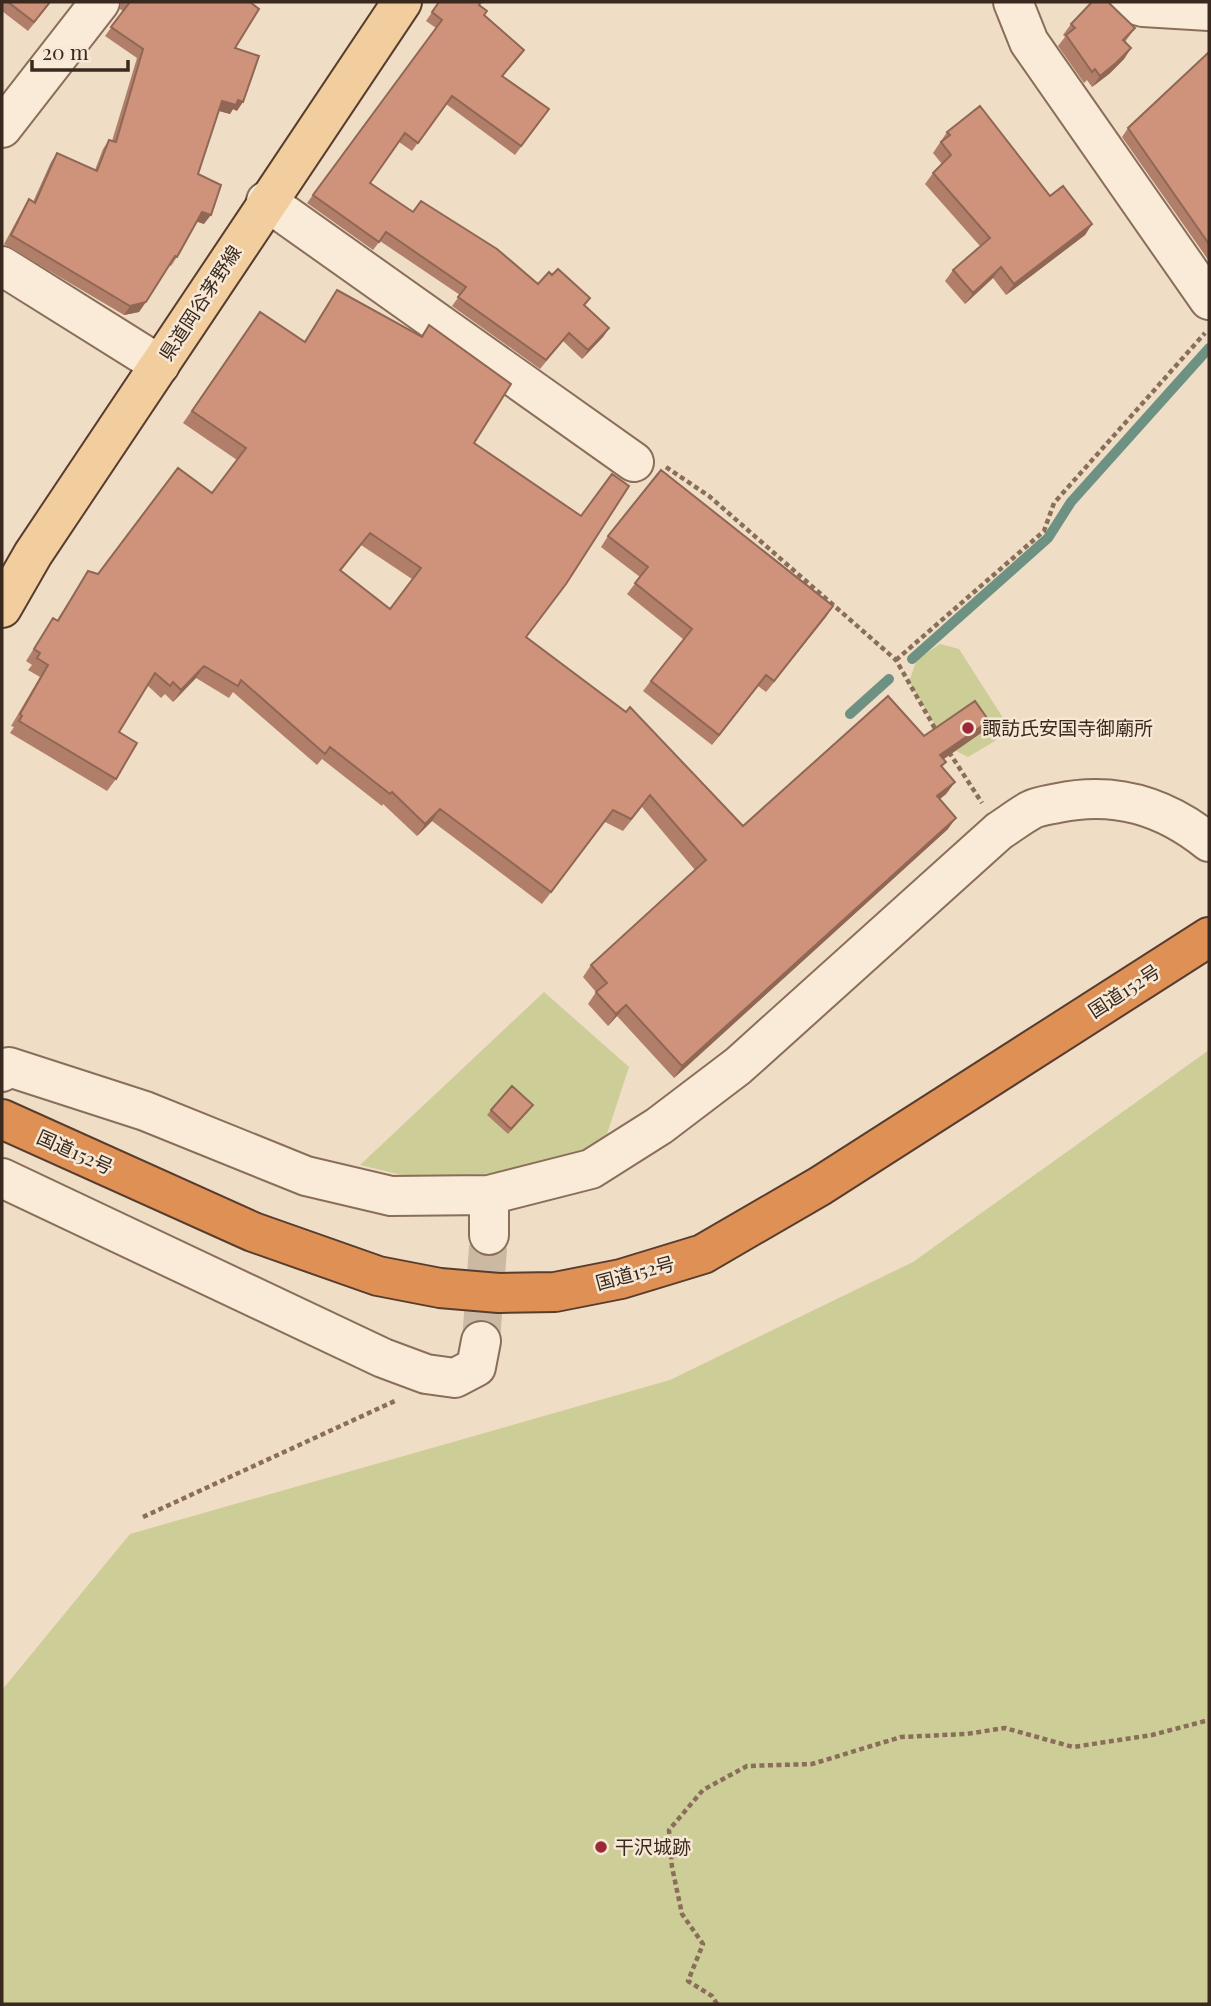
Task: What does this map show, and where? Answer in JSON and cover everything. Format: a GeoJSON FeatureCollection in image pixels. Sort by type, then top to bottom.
{"type":"FeatureCollection","features":[{"type":"Feature","properties":{"kind":"highway","name":"国道152号"},"geometry":{"type":"LineString","coordinates":[[2,1119],[253,1232],[378,1276],[440,1288],[499,1293],[555,1292],[621,1279],[703,1254],[820,1186],[1209,937]]}},
{"type":"Feature","properties":{"kind":"main road","name":"県道岡谷茅野線"},"geometry":{"type":"LineString","coordinates":[[2,608],[33,554],[266,201],[402,2]]}},
{"type":"Feature","properties":{"kind":"street"},"geometry":{"type":"LineString","coordinates":[[2,128],[100,2]]}},
{"type":"Feature","properties":{"kind":"street"},"geometry":{"type":"LineString","coordinates":[[1013,2],[1028,42],[1209,300]]}},
{"type":"Feature","properties":{"kind":"street"},"geometry":{"type":"LineString","coordinates":[[1127,2],[1143,7],[1209,11]]}},
{"type":"Feature","properties":{"kind":"street"},"geometry":{"type":"LineString","coordinates":[[266,201],[634,462]]}},
{"type":"Feature","properties":{"kind":"street"},"geometry":{"type":"LineString","coordinates":[[2,266],[160,365]]}},
{"type":"Feature","properties":{"kind":"street"},"geometry":{"type":"LineString","coordinates":[[2,1072],[9,1067],[145,1111],[306,1176],[391,1196],[489,1195],[591,1169],[659,1126],[738,1066],[999,831],[1033,809],[1075,800],[1118,798],[1157,809],[1185,823],[1209,842]]}},
{"type":"Feature","properties":{"kind":"street"},"geometry":{"type":"LineString","coordinates":[[2,1178],[383,1358],[426,1374],[455,1378],[476,1367],[481,1340]]}},
{"type":"Feature","properties":{"kind":"street"},"geometry":{"type":"LineString","coordinates":[[489,1195],[489,1235]]}},
{"type":"Feature","properties":{"kind":"path"},"geometry":{"type":"LineString","coordinates":[[896,660],[1044,530],[1054,503],[1209,328]]}},
{"type":"Feature","properties":{"kind":"path"},"geometry":{"type":"LineString","coordinates":[[634,462],[667,467],[709,496],[896,660],[938,733]]}},
{"type":"Feature","properties":{"kind":"path"},"geometry":{"type":"LineString","coordinates":[[945,745],[999,831]]}},
{"type":"Feature","properties":{"kind":"path"},"geometry":{"type":"LineString","coordinates":[[143,1517],[391,1405],[426,1374]]}},
{"type":"Feature","properties":{"kind":"path"},"geometry":{"type":"LineString","coordinates":[[717,2004],[712,1996],[688,1981],[703,1944],[682,1914],[672,1867],[669,1830],[703,1790],[747,1766],[812,1764],[901,1737],[966,1734],[1005,1728],[1073,1747],[1152,1735],[1209,1720]]}},
{"type":"Feature","properties":{"kind":"green space"},"geometry":{"type":"Polygon","coordinates":[[[940,644],[959,649],[1005,721],[995,741],[968,757],[948,747],[909,682],[917,659],[940,644]]]}},
{"type":"Feature","properties":{"kind":"green space"},"geometry":{"type":"Polygon","coordinates":[[[544,992],[629,1067],[604,1143],[507,1173],[410,1177],[360,1165],[544,992]]]}},
{"type":"Feature","properties":{"kind":"green space"},"geometry":{"type":"Polygon","coordinates":[[[1209,1050],[1209,2004],[2,2004],[2,1690],[130,1534],[670,1380],[913,1262],[1209,1050]]]}},
{"type":"Feature","properties":{"kind":"building"},"geometry":{"type":"Polygon","coordinates":[[[8,2],[50,2],[34,22],[8,2]]]}},
{"type":"Feature","properties":{"kind":"building"},"geometry":{"type":"Polygon","coordinates":[[[130,2],[250,2],[259,9],[235,48],[259,56],[243,102],[238,100],[236,105],[222,101],[198,174],[221,185],[211,215],[202,212],[177,257],[175,256],[146,302],[130,306],[11,235],[29,199],[35,203],[57,153],[97,171],[109,140],[116,142],[143,49],[111,27],[130,2]]]}},
{"type":"Feature","properties":{"kind":"building"},"geometry":{"type":"Polygon","coordinates":[[[439,2],[481,2],[479,5],[487,11],[484,15],[524,50],[502,76],[549,109],[521,146],[452,96],[418,143],[405,133],[370,183],[413,212],[421,201],[497,249],[538,284],[549,272],[552,275],[558,269],[590,298],[584,305],[609,328],[588,350],[569,333],[546,360],[458,297],[466,287],[386,232],[379,242],[313,195],[442,20],[432,12],[439,2]]]}},
{"type":"Feature","properties":{"kind":"building"},"geometry":{"type":"Polygon","coordinates":[[[1092,2],[1108,2],[1135,28],[1123,40],[1131,48],[1100,76],[1095,69],[1092,72],[1066,35],[1075,28],[1071,24],[1092,2]]]}},
{"type":"Feature","properties":{"kind":"building"},"geometry":{"type":"Polygon","coordinates":[[[1209,52],[1209,244],[1128,128],[1209,52]]]}},
{"type":"Feature","properties":{"kind":"building"},"geometry":{"type":"Polygon","coordinates":[[[980,106],[1050,196],[1063,186],[1092,224],[1014,284],[1001,267],[973,293],[953,270],[990,238],[933,173],[951,155],[941,142],[950,135],[947,132],[980,106]]]}},
{"type":"Feature","properties":{"kind":"building"},"geometry":{"type":"Polygon","coordinates":[[[337,290],[422,337],[429,325],[511,384],[474,443],[581,516],[612,474],[629,486],[566,584],[526,637],[626,712],[630,707],[743,826],[888,696],[924,736],[975,701],[989,721],[940,755],[946,762],[941,766],[955,782],[937,796],[956,818],[682,1066],[626,1005],[616,1014],[596,992],[607,983],[591,965],[706,860],[650,795],[631,819],[613,810],[551,892],[440,809],[425,824],[392,792],[390,794],[330,747],[325,754],[241,680],[238,686],[204,666],[181,690],[173,682],[170,686],[155,673],[119,732],[137,743],[116,779],[19,721],[22,716],[20,714],[48,665],[37,658],[40,653],[34,649],[53,618],[58,621],[88,571],[98,574],[178,468],[212,493],[246,448],[192,411],[260,312],[305,342],[337,290]],[[370,533],[340,570],[390,609],[421,568],[370,533]]]}},
{"type":"Feature","properties":{"kind":"building"},"geometry":{"type":"Polygon","coordinates":[[[661,470],[833,606],[774,681],[766,675],[719,735],[651,681],[692,629],[635,583],[648,567],[608,536],[661,470]]]}},
{"type":"Feature","properties":{"kind":"building"},"geometry":{"type":"Polygon","coordinates":[[[512,1086],[533,1105],[511,1129],[491,1110],[512,1086]]]}},
{"type":"Feature","properties":{"kind":"waterway"},"geometry":{"type":"LineString","coordinates":[[912,659],[1048,538],[1071,502],[1209,348]]}},
{"type":"Feature","properties":{"kind":"waterway"},"geometry":{"type":"LineString","coordinates":[[850,714],[889,679]]}},
{"type":"Feature","properties":{"kind":"tunnel"},"geometry":{"type":"LineString","coordinates":[[481,1341],[489,1235]]}},
{"type":"Feature","properties":{"kind":"place","name":"諏訪氏安国寺御廟所"},"geometry":{"type":"Point","coordinates":[968,728]}},
{"type":"Feature","properties":{"kind":"place","name":"干沢城跡"},"geometry":{"type":"Point","coordinates":[601,1847]}}]}
